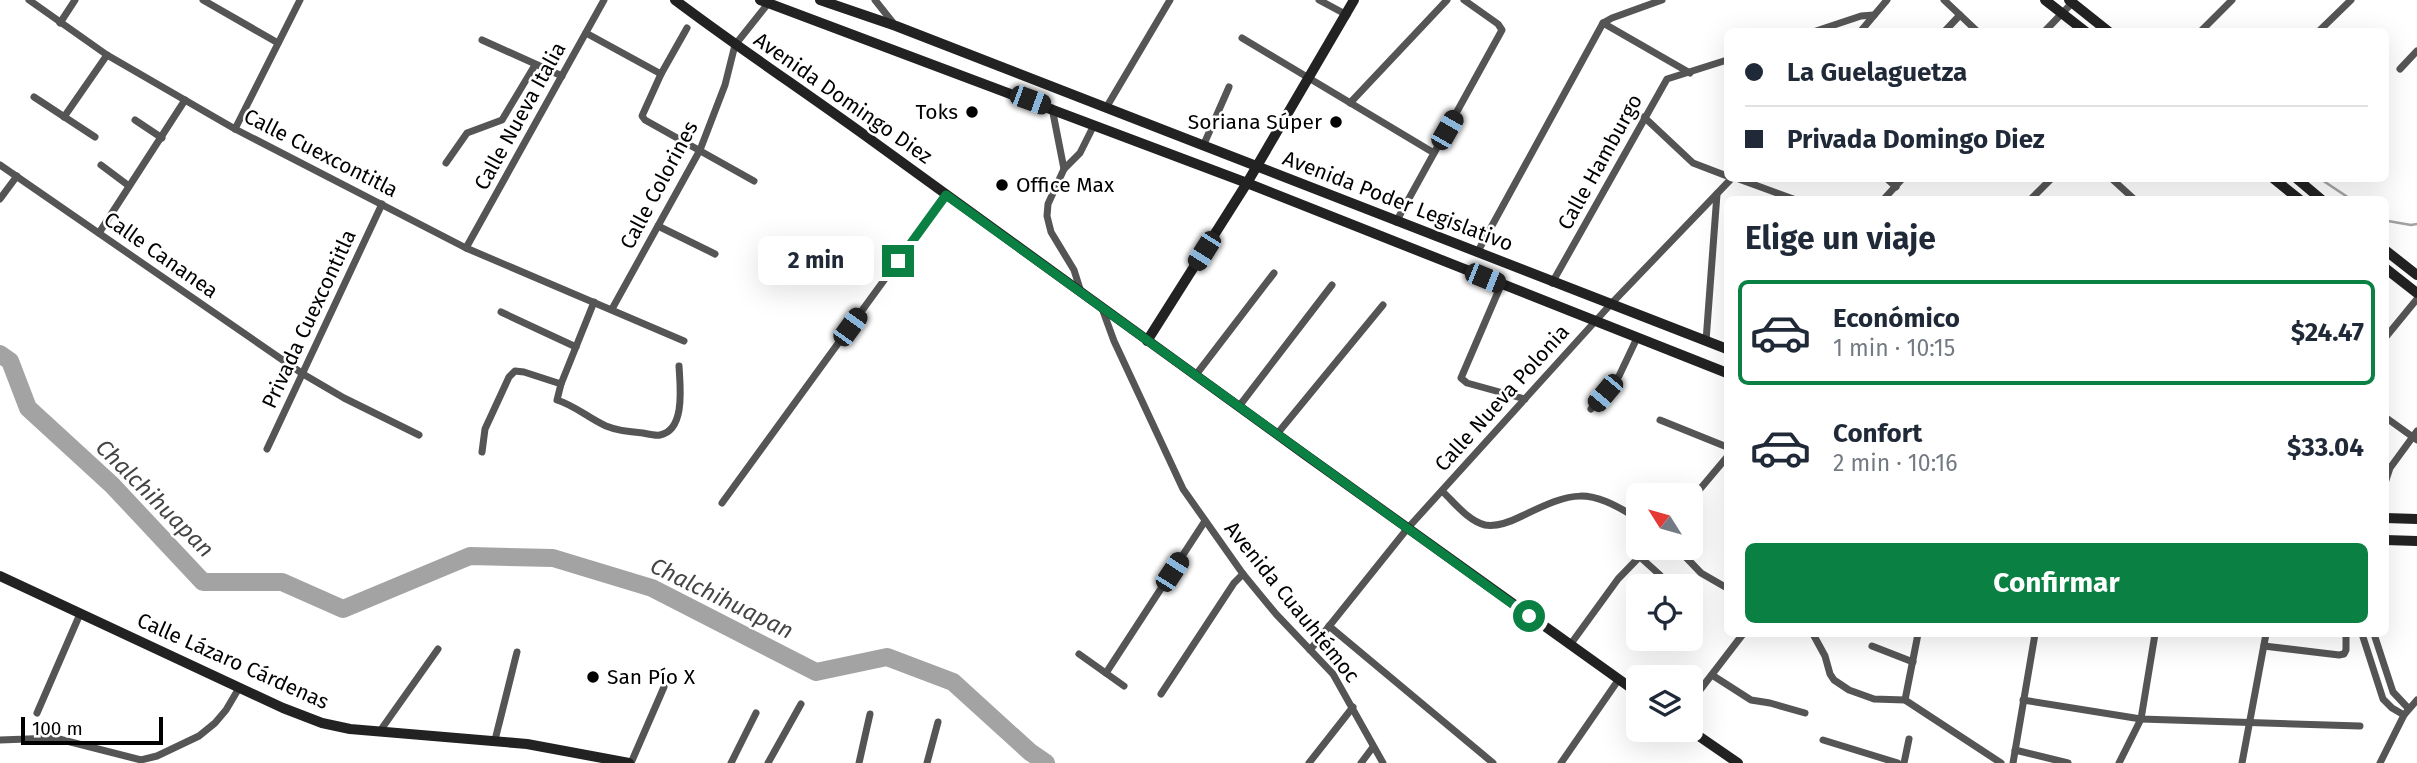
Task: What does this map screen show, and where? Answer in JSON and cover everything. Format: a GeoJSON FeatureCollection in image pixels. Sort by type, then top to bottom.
{"type":"FeatureCollection","features":[{"type":"Feature","properties":{"kind":"main road","name":"Avenida Domingo Diez"},"geometry":{"type":"LineString","coordinates":[[675,0],[1626,684]]}},
{"type":"Feature","properties":{"kind":"main road","name":"Avenida Poder Legislativo"},"geometry":{"type":"LineString","coordinates":[[820,0],[895,26],[1724,348]]}},
{"type":"Feature","properties":{"kind":"main road"},"geometry":{"type":"LineString","coordinates":[[1147,341],[1248,183],[1354,0]]}},
{"type":"Feature","properties":{"kind":"main road"},"geometry":{"type":"LineString","coordinates":[[2045,0],[2081,28]]}},
{"type":"Feature","properties":{"kind":"main road","name":"Avenida Poder Legislativo"},"geometry":{"type":"LineString","coordinates":[[767,1],[1248,183],[1724,372]]}},
{"type":"Feature","properties":{"kind":"main road"},"geometry":{"type":"LineString","coordinates":[[2072,1],[2104,28]]}},
{"type":"Feature","properties":{"kind":"main road"},"geometry":{"type":"LineString","coordinates":[[2278,182],[2295,196]]}},
{"type":"Feature","properties":{"kind":"main road"},"geometry":{"type":"LineString","coordinates":[[2300,182],[2317,196]]}},
{"type":"Feature","properties":{"kind":"main road"},"geometry":{"type":"LineString","coordinates":[[2389,253],[2417,275]]}},
{"type":"Feature","properties":{"kind":"main road"},"geometry":{"type":"LineString","coordinates":[[2389,271],[2417,293]]}},
{"type":"Feature","properties":{"kind":"main road"},"geometry":{"type":"LineString","coordinates":[[2389,518],[2417,519]]}},
{"type":"Feature","properties":{"kind":"main road"},"geometry":{"type":"LineString","coordinates":[[2389,540],[2417,541]]}},
{"type":"Feature","properties":{"kind":"main road","name":"Calle Lázaro Cárdenas"},"geometry":{"type":"LineString","coordinates":[[0,576],[239,688],[322,723],[350,729],[527,744],[630,763]]}},
{"type":"Feature","properties":{"kind":"main road"},"geometry":{"type":"LineString","coordinates":[[1703,739],[1738,763]]}},
{"type":"Feature","properties":{"kind":"street","name":"Calle Cuexcontitla"},"geometry":{"type":"LineString","coordinates":[[29,0],[107,55],[235,129],[466,248],[684,341]]}},
{"type":"Feature","properties":{"kind":"street"},"geometry":{"type":"LineString","coordinates":[[60,23],[75,0]]}},
{"type":"Feature","properties":{"kind":"street"},"geometry":{"type":"LineString","coordinates":[[203,0],[278,43]]}},
{"type":"Feature","properties":{"kind":"street"},"geometry":{"type":"LineString","coordinates":[[235,129],[300,0]]}},
{"type":"Feature","properties":{"kind":"street","name":"Calle Nueva Italia"},"geometry":{"type":"LineString","coordinates":[[466,248],[604,0]]}},
{"type":"Feature","properties":{"kind":"street"},"geometry":{"type":"LineString","coordinates":[[875,0],[895,26]]}},
{"type":"Feature","properties":{"kind":"street"},"geometry":{"type":"LineString","coordinates":[[1106,108],[1170,0]]}},
{"type":"Feature","properties":{"kind":"street"},"geometry":{"type":"LineString","coordinates":[[1319,0],[1347,15]]}},
{"type":"Feature","properties":{"kind":"street"},"geometry":{"type":"LineString","coordinates":[[1350,103],[1447,0]]}},
{"type":"Feature","properties":{"kind":"street"},"geometry":{"type":"LineString","coordinates":[[1396,222],[1502,30],[1499,24],[1464,0]]}},
{"type":"Feature","properties":{"kind":"street"},"geometry":{"type":"LineString","coordinates":[[1477,253],[1603,23],[1662,0]]}},
{"type":"Feature","properties":{"kind":"street"},"geometry":{"type":"LineString","coordinates":[[1863,28],[1887,0]]}},
{"type":"Feature","properties":{"kind":"street"},"geometry":{"type":"LineString","coordinates":[[1944,0],[1974,28]]}},
{"type":"Feature","properties":{"kind":"street"},"geometry":{"type":"LineString","coordinates":[[2204,28],[2232,0]]}},
{"type":"Feature","properties":{"kind":"street"},"geometry":{"type":"LineString","coordinates":[[2322,28],[2351,0]]}},
{"type":"Feature","properties":{"kind":"street","name":"Calle Colorines"},"geometry":{"type":"LineString","coordinates":[[612,309],[700,150],[725,85],[735,45],[767,1]]}},
{"type":"Feature","properties":{"kind":"street"},"geometry":{"type":"LineString","coordinates":[[2048,28],[2072,1]]}},
{"type":"Feature","properties":{"kind":"street"},"geometry":{"type":"LineString","coordinates":[[1825,28],[1861,16],[1874,15]]}},
{"type":"Feature","properties":{"kind":"street"},"geometry":{"type":"LineString","coordinates":[[1948,28],[1960,15]]}},
{"type":"Feature","properties":{"kind":"street"},"geometry":{"type":"LineString","coordinates":[[1603,23],[1690,72]]}},
{"type":"Feature","properties":{"kind":"street"},"geometry":{"type":"LineString","coordinates":[[687,28],[661,74],[642,116],[754,181]]}},
{"type":"Feature","properties":{"kind":"street"},"geometry":{"type":"LineString","coordinates":[[586,33],[661,74]]}},
{"type":"Feature","properties":{"kind":"street"},"geometry":{"type":"LineString","coordinates":[[1242,38],[1434,153]]}},
{"type":"Feature","properties":{"kind":"street"},"geometry":{"type":"LineString","coordinates":[[482,40],[562,76]]}},
{"type":"Feature","properties":{"kind":"street"},"geometry":{"type":"LineString","coordinates":[[2400,69],[2417,51]]}},
{"type":"Feature","properties":{"kind":"street"},"geometry":{"type":"LineString","coordinates":[[64,117],[107,55]]}},
{"type":"Feature","properties":{"kind":"street","name":"Calle Hamburgo"},"geometry":{"type":"LineString","coordinates":[[1552,283],[1667,79],[1724,61]]}},
{"type":"Feature","properties":{"kind":"street"},"geometry":{"type":"LineString","coordinates":[[446,163],[467,132],[502,120],[535,65]]}},
{"type":"Feature","properties":{"kind":"street"},"geometry":{"type":"LineString","coordinates":[[1204,145],[1229,87]]}},
{"type":"Feature","properties":{"kind":"street"},"geometry":{"type":"LineString","coordinates":[[34,97],[94,136]]}},
{"type":"Feature","properties":{"kind":"street"},"geometry":{"type":"LineString","coordinates":[[99,233],[185,100]]}},
{"type":"Feature","properties":{"kind":"street"},"geometry":{"type":"LineString","coordinates":[[1052,108],[1064,169]]}},
{"type":"Feature","properties":{"kind":"street"},"geometry":{"type":"LineString","coordinates":[[1644,117],[1693,163],[1724,175]]}},
{"type":"Feature","properties":{"kind":"street"},"geometry":{"type":"LineString","coordinates":[[135,120],[162,138]]}},
{"type":"Feature","properties":{"kind":"street"},"geometry":{"type":"LineString","coordinates":[[1081,292],[1074,270],[1051,232],[1047,216],[1048,204],[1064,169],[1080,153],[1094,125]]}},
{"type":"Feature","properties":{"kind":"street","name":"Calle Cananea"},"geometry":{"type":"LineString","coordinates":[[0,164],[303,374],[344,398],[419,435]]}},
{"type":"Feature","properties":{"kind":"street"},"geometry":{"type":"LineString","coordinates":[[101,165],[129,186]]}},
{"type":"Feature","properties":{"kind":"street"},"geometry":{"type":"LineString","coordinates":[[0,199],[17,176]]}},
{"type":"Feature","properties":{"kind":"street","name":"Calle Nueva Polonia"},"geometry":{"type":"LineString","coordinates":[[1310,650],[1442,491],[1595,321],[1730,182]]}},
{"type":"Feature","properties":{"kind":"street"},"geometry":{"type":"LineString","coordinates":[[1745,182],[1785,196]]}},
{"type":"Feature","properties":{"kind":"street"},"geometry":{"type":"LineString","coordinates":[[1890,182],[1895,187]]}},
{"type":"Feature","properties":{"kind":"street"},"geometry":{"type":"LineString","coordinates":[[1887,196],[1899,182]]}},
{"type":"Feature","properties":{"kind":"street"},"geometry":{"type":"LineString","coordinates":[[2033,196],[2048,182]]}},
{"type":"Feature","properties":{"kind":"street"},"geometry":{"type":"LineString","coordinates":[[2115,182],[2131,196]]}},
{"type":"Feature","properties":{"kind":"street"},"geometry":{"type":"LineString","coordinates":[[1706,341],[1717,194]]}},
{"type":"Feature","properties":{"kind":"street"},"geometry":{"type":"LineString","coordinates":[[722,503],[946,195]]}},
{"type":"Feature","properties":{"kind":"street","name":"Privada Cuexcontitla"},"geometry":{"type":"LineString","coordinates":[[267,449],[382,204]]}},
{"type":"Feature","properties":{"kind":"street"},"geometry":{"type":"LineString","coordinates":[[658,226],[715,254]]}},
{"type":"Feature","properties":{"kind":"street"},"geometry":{"type":"LineString","coordinates":[[1195,376],[1274,274]]}},
{"type":"Feature","properties":{"kind":"street"},"geometry":{"type":"LineString","coordinates":[[1240,405],[1332,285]]}},
{"type":"Feature","properties":{"kind":"street"},"geometry":{"type":"LineString","coordinates":[[1501,285],[1461,378],[1467,383],[1525,399]]}},
{"type":"Feature","properties":{"kind":"street"},"geometry":{"type":"LineString","coordinates":[[2389,333],[2417,299]]}},
{"type":"Feature","properties":{"kind":"street"},"geometry":{"type":"LineString","coordinates":[[594,302],[557,400],[577,407],[592,419],[619,431],[660,435],[671,429],[678,416],[681,397],[679,366]]}},
{"type":"Feature","properties":{"kind":"street"},"geometry":{"type":"LineString","coordinates":[[1277,434],[1383,305]]}},
{"type":"Feature","properties":{"kind":"street","name":"Avenida Cuauhtémoc"},"geometry":{"type":"LineString","coordinates":[[1103,310],[1114,341],[1183,489],[1243,574],[1276,614],[1333,674],[1383,763]]}},
{"type":"Feature","properties":{"kind":"street"},"geometry":{"type":"LineString","coordinates":[[501,312],[576,346]]}},
{"type":"Feature","properties":{"kind":"street"},"geometry":{"type":"LineString","coordinates":[[1591,409],[1619,376],[1637,338]]}},
{"type":"Feature","properties":{"kind":"street"},"geometry":{"type":"LineString","coordinates":[[482,452],[485,429],[509,377],[515,371],[561,384]]}},
{"type":"Feature","properties":{"kind":"street"},"geometry":{"type":"LineString","coordinates":[[2389,419],[2416,436],[2389,471]]}},
{"type":"Feature","properties":{"kind":"street"},"geometry":{"type":"LineString","coordinates":[[1660,420],[1724,446]]}},
{"type":"Feature","properties":{"kind":"street"},"geometry":{"type":"LineString","coordinates":[[1703,486],[1724,461]]}},
{"type":"Feature","properties":{"kind":"street"},"geometry":{"type":"LineString","coordinates":[[1442,491],[1470,518],[1483,525],[1506,523],[1573,495],[1590,496],[1626,512]]}},
{"type":"Feature","properties":{"kind":"street"},"geometry":{"type":"LineString","coordinates":[[1106,673],[1205,521]]}},
{"type":"Feature","properties":{"kind":"street"},"geometry":{"type":"LineString","coordinates":[[1570,645],[1618,579],[1636,560]]}},
{"type":"Feature","properties":{"kind":"street"},"geometry":{"type":"LineString","coordinates":[[1644,560],[1659,574]]}},
{"type":"Feature","properties":{"kind":"street"},"geometry":{"type":"LineString","coordinates":[[1689,560],[1701,573],[1724,586]]}},
{"type":"Feature","properties":{"kind":"street"},"geometry":{"type":"LineString","coordinates":[[1161,694],[1234,583],[1243,574]]}},
{"type":"Feature","properties":{"kind":"street"},"geometry":{"type":"LineString","coordinates":[[37,713],[80,614]]}},
{"type":"Feature","properties":{"kind":"street"},"geometry":{"type":"LineString","coordinates":[[1329,626],[1493,763]]}},
{"type":"Feature","properties":{"kind":"street"},"geometry":{"type":"LineString","coordinates":[[1703,686],[1741,637]]}},
{"type":"Feature","properties":{"kind":"street"},"geometry":{"type":"LineString","coordinates":[[1814,637],[1834,680],[1849,690],[1874,699],[1905,700],[2001,763]]}},
{"type":"Feature","properties":{"kind":"street"},"geometry":{"type":"LineString","coordinates":[[1905,700],[1917,637]]}},
{"type":"Feature","properties":{"kind":"street"},"geometry":{"type":"LineString","coordinates":[[2014,763],[2034,637]]}},
{"type":"Feature","properties":{"kind":"street"},"geometry":{"type":"LineString","coordinates":[[2119,763],[2141,719],[2155,637]]}},
{"type":"Feature","properties":{"kind":"street"},"geometry":{"type":"LineString","coordinates":[[2242,763],[2266,637]]}},
{"type":"Feature","properties":{"kind":"street"},"geometry":{"type":"LineString","coordinates":[[2264,646],[2339,655],[2346,650],[2346,637]]}},
{"type":"Feature","properties":{"kind":"street"},"geometry":{"type":"LineString","coordinates":[[2363,637],[2383,699],[2392,708],[2406,711]]}},
{"type":"Feature","properties":{"kind":"street"},"geometry":{"type":"LineString","coordinates":[[2375,637],[2393,691],[2406,711]]}},
{"type":"Feature","properties":{"kind":"street"},"geometry":{"type":"LineString","coordinates":[[1871,646],[1913,662]]}},
{"type":"Feature","properties":{"kind":"street"},"geometry":{"type":"LineString","coordinates":[[380,731],[438,649]]}},
{"type":"Feature","properties":{"kind":"street"},"geometry":{"type":"LineString","coordinates":[[495,740],[517,652]]}},
{"type":"Feature","properties":{"kind":"street"},"geometry":{"type":"LineString","coordinates":[[1079,654],[1124,686]]}},
{"type":"Feature","properties":{"kind":"street"},"geometry":{"type":"LineString","coordinates":[[1712,675],[1751,701],[1770,703],[1805,713]]}},
{"type":"Feature","properties":{"kind":"street"},"geometry":{"type":"LineString","coordinates":[[1561,763],[1619,679]]}},
{"type":"Feature","properties":{"kind":"street"},"geometry":{"type":"LineString","coordinates":[[630,763],[664,687]]}},
{"type":"Feature","properties":{"kind":"street"},"geometry":{"type":"LineString","coordinates":[[0,740],[55,738],[141,760],[157,756],[199,736],[226,710],[239,688]]}},
{"type":"Feature","properties":{"kind":"street"},"geometry":{"type":"LineString","coordinates":[[2379,763],[2406,711],[2417,699]]}},
{"type":"Feature","properties":{"kind":"street"},"geometry":{"type":"LineString","coordinates":[[2023,700],[2141,719],[2360,726]]}},
{"type":"Feature","properties":{"kind":"street"},"geometry":{"type":"LineString","coordinates":[[768,763],[801,704]]}},
{"type":"Feature","properties":{"kind":"street"},"geometry":{"type":"LineString","coordinates":[[1309,763],[1353,707]]}},
{"type":"Feature","properties":{"kind":"street"},"geometry":{"type":"LineString","coordinates":[[731,763],[755,713]]}},
{"type":"Feature","properties":{"kind":"street"},"geometry":{"type":"LineString","coordinates":[[859,763],[870,714]]}},
{"type":"Feature","properties":{"kind":"street"},"geometry":{"type":"LineString","coordinates":[[927,763],[937,722]]}},
{"type":"Feature","properties":{"kind":"street"},"geometry":{"type":"LineString","coordinates":[[1904,763],[1909,739]]}},
{"type":"Feature","properties":{"kind":"street"},"geometry":{"type":"LineString","coordinates":[[1823,740],[1898,763]]}},
{"type":"Feature","properties":{"kind":"street"},"geometry":{"type":"LineString","coordinates":[[1361,763],[1373,747]]}},
{"type":"Feature","properties":{"kind":"street"},"geometry":{"type":"LineString","coordinates":[[2015,750],[2068,763]]}},
{"type":"Feature","properties":{"kind":"waterway"},"geometry":{"type":"LineString","coordinates":[[2325,182],[2346,196]]}},
{"type":"Feature","properties":{"kind":"waterway"},"geometry":{"type":"LineString","coordinates":[[2389,221],[2417,224]]}},
{"type":"Feature","properties":{"kind":"waterway","name":"Chalchihuapan"},"geometry":{"type":"LineString","coordinates":[[0,354],[10,361],[28,408],[112,485],[203,582],[282,582],[343,609],[470,556],[553,558],[652,588],[816,672],[887,657],[953,682],[1030,752],[1046,763]]}},
{"type":"Feature","properties":{"kind":"place","name":"Toks"},"geometry":{"type":"Point","coordinates":[972,112]}},
{"type":"Feature","properties":{"kind":"place","name":"Soriana Súper"},"geometry":{"type":"Point","coordinates":[1336,122]}},
{"type":"Feature","properties":{"kind":"place","name":"Office Max"},"geometry":{"type":"Point","coordinates":[1002,185]}},
{"type":"Feature","properties":{"kind":"place","name":"San Pío X"},"geometry":{"type":"Point","coordinates":[593,677]}},
{"type":"Feature","properties":{"kind":"route"},"geometry":{"type":"LineString","coordinates":[[898,261],[946,195],[1529,616]]}}]}
